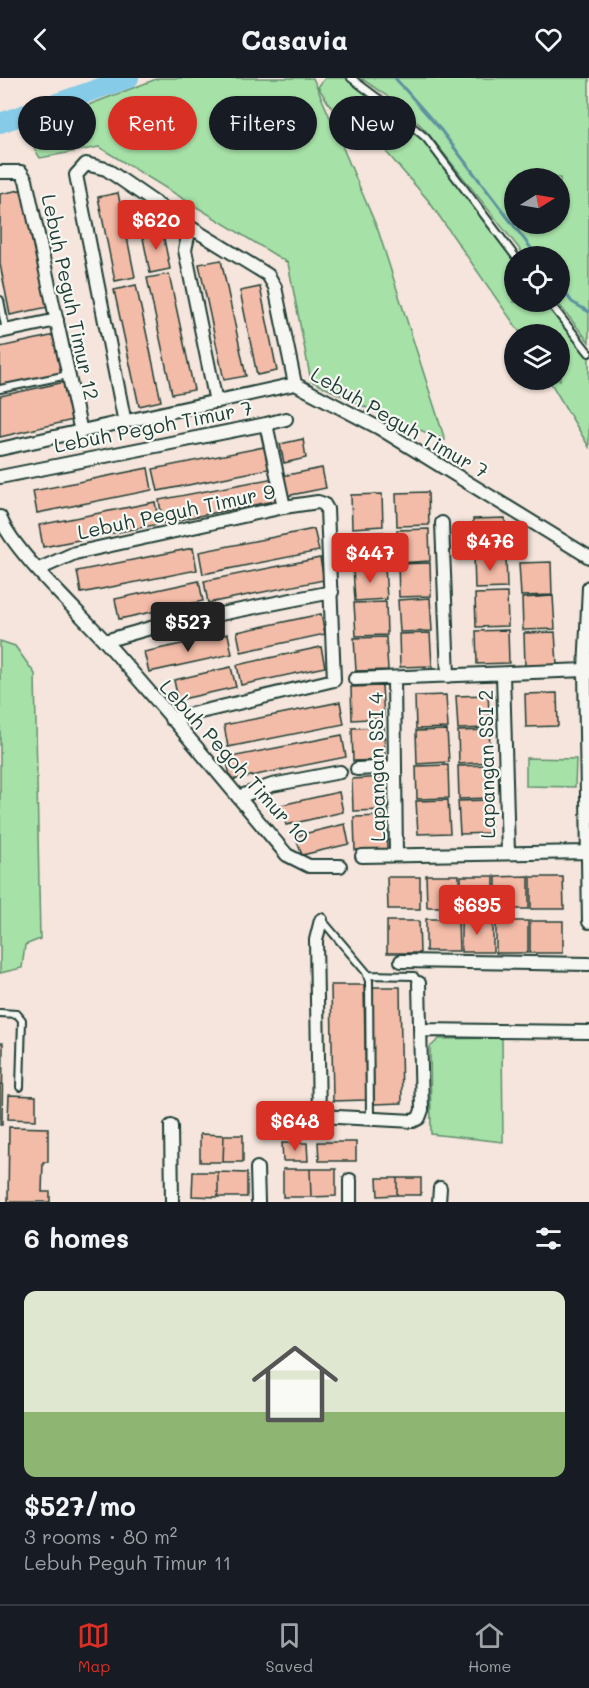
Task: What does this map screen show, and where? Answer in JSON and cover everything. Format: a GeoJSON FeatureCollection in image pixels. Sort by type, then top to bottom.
{"type":"FeatureCollection","features":[{"type":"Feature","properties":{"kind":"street","name":"Lebuh Peguh Timur 12"},"geometry":{"type":"LineString","coordinates":[[125,423],[76,175],[86,164],[106,169],[190,227]]}},
{"type":"Feature","properties":{"kind":"street","name":"Lebuh Peguh Timur 12"},"geometry":{"type":"LineString","coordinates":[[0,172],[21,172],[26,180],[81,432]]}},
{"type":"Feature","properties":{"kind":"street"},"geometry":{"type":"LineString","coordinates":[[216,402],[185,250],[190,227],[268,275],[272,281],[295,384]]}},
{"type":"Feature","properties":{"kind":"street"},"geometry":{"type":"LineString","coordinates":[[3,331],[57,320]]}},
{"type":"Feature","properties":{"kind":"street","name":"Lebuh Peguh Timur 7"},"geometry":{"type":"LineString","coordinates":[[0,449],[295,384],[379,428],[589,557]]}},
{"type":"Feature","properties":{"kind":"street"},"geometry":{"type":"LineString","coordinates":[[266,424],[286,419]]}},
{"type":"Feature","properties":{"kind":"street","name":"Lebuh Pegoh Timur 7"},"geometry":{"type":"LineString","coordinates":[[0,477],[266,424],[284,507]]}},
{"type":"Feature","properties":{"kind":"street","name":"Lebuh Peguh Timur 9"},"geometry":{"type":"LineString","coordinates":[[39,569],[75,553],[284,507],[318,502],[327,508],[332,592]]}},
{"type":"Feature","properties":{"kind":"street","name":"Lebuh Pegoh Timur 10"},"geometry":{"type":"LineString","coordinates":[[0,517],[4,527],[39,569],[105,641],[287,855],[309,866],[340,866]]}},
{"type":"Feature","properties":{"kind":"street"},"geometry":{"type":"LineString","coordinates":[[442,524],[448,676]]}},
{"type":"Feature","properties":{"kind":"street"},"geometry":{"type":"LineString","coordinates":[[589,587],[585,670],[589,922]]}},
{"type":"Feature","properties":{"kind":"street"},"geometry":{"type":"LineString","coordinates":[[105,641],[165,625],[332,592],[334,680],[171,718]]}},
{"type":"Feature","properties":{"kind":"street"},"geometry":{"type":"LineString","coordinates":[[355,679],[585,670]]}},
{"type":"Feature","properties":{"kind":"street","name":"Lapangan SSI 2"},"geometry":{"type":"LineString","coordinates":[[503,675],[508,853]]}},
{"type":"Feature","properties":{"kind":"street","name":"Lapangan SSI 4"},"geometry":{"type":"LineString","coordinates":[[394,678],[396,855]]}},
{"type":"Feature","properties":{"kind":"street"},"geometry":{"type":"LineString","coordinates":[[357,769],[395,767]]}},
{"type":"Feature","properties":{"kind":"street"},"geometry":{"type":"LineString","coordinates":[[238,797],[272,785],[340,772]]}},
{"type":"Feature","properties":{"kind":"street"},"geometry":{"type":"LineString","coordinates":[[362,856],[587,852]]}},
{"type":"Feature","properties":{"kind":"street"},"geometry":{"type":"LineString","coordinates":[[321,920],[316,940],[319,1116],[413,1121],[419,1118],[422,1110],[419,983]]}},
{"type":"Feature","properties":{"kind":"street"},"geometry":{"type":"LineString","coordinates":[[401,961],[589,964]]}},
{"type":"Feature","properties":{"kind":"street"},"geometry":{"type":"LineString","coordinates":[[420,1030],[589,1032]]}},
{"type":"Feature","properties":{"kind":"street"},"geometry":{"type":"LineString","coordinates":[[171,1126],[172,1202]]}},
{"type":"Feature","properties":{"kind":"street"},"geometry":{"type":"LineString","coordinates":[[257,1168],[258,1202]]}},
{"type":"Feature","properties":{"kind":"street"},"geometry":{"type":"LineString","coordinates":[[350,1180],[350,1202]]}},
{"type":"Feature","properties":{"kind":"street"},"geometry":{"type":"LineString","coordinates":[[440,1188],[440,1202]]}},
{"type":"Feature","properties":{"kind":"lane"},"geometry":{"type":"LineString","coordinates":[[351,78],[426,138],[507,246]]}},
{"type":"Feature","properties":{"kind":"lane"},"geometry":{"type":"LineString","coordinates":[[0,300],[3,331]]}},
{"type":"Feature","properties":{"kind":"lane"},"geometry":{"type":"LineString","coordinates":[[557,312],[589,353]]}},
{"type":"Feature","properties":{"kind":"lane"},"geometry":{"type":"LineString","coordinates":[[0,389],[68,375]]}},
{"type":"Feature","properties":{"kind":"lane"},"geometry":{"type":"LineString","coordinates":[[321,920],[367,975],[370,1119]]}},
{"type":"Feature","properties":{"kind":"lane"},"geometry":{"type":"LineString","coordinates":[[367,975],[414,976],[419,983]]}},
{"type":"Feature","properties":{"kind":"lane"},"geometry":{"type":"LineString","coordinates":[[0,1013],[17,1014],[22,1020],[20,1087]]}},
{"type":"Feature","properties":{"kind":"green space"},"geometry":{"type":"Polygon","coordinates":[[[159,78],[313,78],[329,115],[329,150],[344,150],[378,230],[445,440],[382,415],[311,381],[288,263],[99,147],[96,148],[96,102],[108,98],[108,150],[197,150],[197,96],[112,96],[159,78]]]}},
{"type":"Feature","properties":{"kind":"green space"},"geometry":{"type":"Polygon","coordinates":[[[325,78],[346,78],[371,96],[329,96],[329,104],[318,87],[325,78]]]}},
{"type":"Feature","properties":{"kind":"green space"},"geometry":{"type":"Polygon","coordinates":[[[361,78],[589,78],[589,342],[565,312],[570,312],[570,246],[517,246],[508,234],[570,234],[570,168],[504,168],[504,229],[416,121],[416,96],[387,96],[361,78]]]}},
{"type":"Feature","properties":{"kind":"green space"},"geometry":{"type":"Polygon","coordinates":[[[416,134],[424,141],[504,246],[504,310],[428,200],[385,150],[416,150],[416,134]]]}},
{"type":"Feature","properties":{"kind":"green space"},"geometry":{"type":"Polygon","coordinates":[[[35,150],[83,150],[40,158],[35,150]]]}},
{"type":"Feature","properties":{"kind":"green space"},"geometry":{"type":"Polygon","coordinates":[[[506,312],[555,312],[564,324],[514,324],[506,312]]]}},
{"type":"Feature","properties":{"kind":"green space"},"geometry":{"type":"Polygon","coordinates":[[[570,332],[589,356],[589,447],[555,390],[570,390],[570,332]]]}},
{"type":"Feature","properties":{"kind":"green space"},"geometry":{"type":"Polygon","coordinates":[[[0,641],[15,646],[35,674],[40,939],[25,945],[22,968],[0,973],[0,641]]]}},
{"type":"Feature","properties":{"kind":"green space"},"geometry":{"type":"Polygon","coordinates":[[[526,758],[576,759],[575,787],[526,786],[526,758]]]}},
{"type":"Feature","properties":{"kind":"green space"},"geometry":{"type":"Polygon","coordinates":[[[502,1038],[503,1142],[431,1134],[430,1047],[439,1039],[502,1038]]]}},
{"type":"Feature","properties":{"kind":"building"},"geometry":{"type":"Polygon","coordinates":[[[25,189],[48,307],[10,315],[0,264],[0,194],[25,189]]]}},
{"type":"Feature","properties":{"kind":"building"},"geometry":{"type":"Polygon","coordinates":[[[118,193],[135,277],[115,281],[98,197],[118,193]]]}},
{"type":"Feature","properties":{"kind":"building"},"geometry":{"type":"Polygon","coordinates":[[[162,229],[170,269],[150,273],[142,233],[162,229]]]}},
{"type":"Feature","properties":{"kind":"building"},"geometry":{"type":"Polygon","coordinates":[[[221,260],[246,376],[224,380],[199,264],[221,260]]]}},
{"type":"Feature","properties":{"kind":"building"},"geometry":{"type":"Polygon","coordinates":[[[169,274],[194,390],[172,394],[147,278],[169,274]]]}},
{"type":"Feature","properties":{"kind":"building"},"geometry":{"type":"Polygon","coordinates":[[[136,285],[161,401],[139,406],[114,290],[136,285]]]}},
{"type":"Feature","properties":{"kind":"building"},"geometry":{"type":"Polygon","coordinates":[[[260,287],[277,371],[257,375],[240,291],[260,287]]]}},
{"type":"Feature","properties":{"kind":"building"},"geometry":{"type":"Polygon","coordinates":[[[55,335],[64,373],[0,387],[0,347],[55,335]]]}},
{"type":"Feature","properties":{"kind":"building"},"geometry":{"type":"Polygon","coordinates":[[[65,382],[73,420],[0,437],[0,396],[65,382]]]}},
{"type":"Feature","properties":{"kind":"building"},"geometry":{"type":"Polygon","coordinates":[[[303,439],[306,458],[284,463],[280,444],[303,439]]]}},
{"type":"Feature","properties":{"kind":"building"},"geometry":{"type":"Polygon","coordinates":[[[269,446],[273,468],[158,491],[153,469],[269,446]]]}},
{"type":"Feature","properties":{"kind":"building"},"geometry":{"type":"Polygon","coordinates":[[[148,468],[152,490],[37,513],[33,491],[148,468]]]}},
{"type":"Feature","properties":{"kind":"building"},"geometry":{"type":"Polygon","coordinates":[[[322,468],[326,488],[286,496],[282,476],[322,468]]]}},
{"type":"Feature","properties":{"kind":"building"},"geometry":{"type":"Polygon","coordinates":[[[274,478],[279,500],[163,523],[159,500],[274,478]]]}},
{"type":"Feature","properties":{"kind":"building"},"geometry":{"type":"Polygon","coordinates":[[[428,492],[429,525],[397,526],[396,493],[428,492]]]}},
{"type":"Feature","properties":{"kind":"building"},"geometry":{"type":"Polygon","coordinates":[[[382,494],[383,526],[352,528],[351,495],[382,494]]]}},
{"type":"Feature","properties":{"kind":"building"},"geometry":{"type":"Polygon","coordinates":[[[155,502],[159,524],[43,547],[39,525],[155,502]]]}},
{"type":"Feature","properties":{"kind":"building"},"geometry":{"type":"Polygon","coordinates":[[[505,518],[507,550],[475,551],[473,519],[505,518]]]}},
{"type":"Feature","properties":{"kind":"building"},"geometry":{"type":"Polygon","coordinates":[[[314,529],[319,551],[203,574],[199,552],[314,529]]]}},
{"type":"Feature","properties":{"kind":"building"},"geometry":{"type":"Polygon","coordinates":[[[429,529],[430,561],[398,563],[397,530],[429,529]]]}},
{"type":"Feature","properties":{"kind":"building"},"geometry":{"type":"Polygon","coordinates":[[[384,532],[386,565],[354,566],[353,533],[384,532]]]}},
{"type":"Feature","properties":{"kind":"building"},"geometry":{"type":"Polygon","coordinates":[[[193,548],[197,570],[81,593],[77,571],[193,548]]]}},
{"type":"Feature","properties":{"kind":"building"},"geometry":{"type":"Polygon","coordinates":[[[506,555],[507,588],[475,589],[474,556],[506,555]]]}},
{"type":"Feature","properties":{"kind":"building"},"geometry":{"type":"Polygon","coordinates":[[[320,558],[324,580],[208,603],[204,581],[320,558]]]}},
{"type":"Feature","properties":{"kind":"building"},"geometry":{"type":"Polygon","coordinates":[[[551,562],[552,595],[521,596],[519,563],[551,562]]]}},
{"type":"Feature","properties":{"kind":"building"},"geometry":{"type":"Polygon","coordinates":[[[430,563],[431,596],[399,597],[398,564],[430,563]]]}},
{"type":"Feature","properties":{"kind":"building"},"geometry":{"type":"Polygon","coordinates":[[[385,567],[387,599],[355,601],[353,568],[385,567]]]}},
{"type":"Feature","properties":{"kind":"building"},"geometry":{"type":"Polygon","coordinates":[[[199,581],[203,601],[119,619],[115,599],[199,581]]]}},
{"type":"Feature","properties":{"kind":"building"},"geometry":{"type":"Polygon","coordinates":[[[507,593],[508,626],[476,627],[475,594],[507,593]]]}},
{"type":"Feature","properties":{"kind":"building"},"geometry":{"type":"Polygon","coordinates":[[[553,596],[555,629],[523,630],[522,598],[553,596]]]}},
{"type":"Feature","properties":{"kind":"building"},"geometry":{"type":"Polygon","coordinates":[[[430,598],[432,631],[400,632],[398,600],[430,598]]]}},
{"type":"Feature","properties":{"kind":"building"},"geometry":{"type":"Polygon","coordinates":[[[386,602],[387,635],[356,636],[354,603],[386,602]]]}},
{"type":"Feature","properties":{"kind":"building"},"geometry":{"type":"Polygon","coordinates":[[[321,614],[325,634],[241,652],[237,632],[321,614]]]}},
{"type":"Feature","properties":{"kind":"building"},"geometry":{"type":"Polygon","coordinates":[[[508,630],[509,663],[477,664],[476,631],[508,630]]]}},
{"type":"Feature","properties":{"kind":"building"},"geometry":{"type":"Polygon","coordinates":[[[555,632],[557,665],[525,666],[524,633],[555,632]]]}},
{"type":"Feature","properties":{"kind":"building"},"geometry":{"type":"Polygon","coordinates":[[[430,633],[432,666],[400,667],[399,634],[430,633]]]}},
{"type":"Feature","properties":{"kind":"building"},"geometry":{"type":"Polygon","coordinates":[[[228,634],[232,654],[149,672],[144,652],[228,634]]]}},
{"type":"Feature","properties":{"kind":"building"},"geometry":{"type":"Polygon","coordinates":[[[386,637],[388,670],[356,671],[354,638],[386,637]]]}},
{"type":"Feature","properties":{"kind":"building"},"geometry":{"type":"Polygon","coordinates":[[[321,647],[325,667],[241,685],[237,665],[321,647]]]}},
{"type":"Feature","properties":{"kind":"building"},"geometry":{"type":"Polygon","coordinates":[[[231,667],[236,687],[178,700],[174,680],[231,667]]]}},
{"type":"Feature","properties":{"kind":"building"},"geometry":{"type":"Polygon","coordinates":[[[382,686],[384,718],[352,720],[351,687],[382,686]]]}},
{"type":"Feature","properties":{"kind":"building"},"geometry":{"type":"Polygon","coordinates":[[[557,693],[558,726],[526,727],[525,694],[557,693]]]}},
{"type":"Feature","properties":{"kind":"building"},"geometry":{"type":"Polygon","coordinates":[[[446,695],[448,728],[416,729],[415,696],[446,695]]]}},
{"type":"Feature","properties":{"kind":"building"},"geometry":{"type":"Polygon","coordinates":[[[488,695],[490,728],[458,729],[456,696],[488,695]]]}},
{"type":"Feature","properties":{"kind":"building"},"geometry":{"type":"Polygon","coordinates":[[[340,702],[344,724],[228,747],[224,725],[340,702]]]}},
{"type":"Feature","properties":{"kind":"building"},"geometry":{"type":"Polygon","coordinates":[[[384,727],[385,760],[353,761],[352,728],[384,727]]]}},
{"type":"Feature","properties":{"kind":"building"},"geometry":{"type":"Polygon","coordinates":[[[447,730],[449,762],[417,764],[416,731],[447,730]]]}},
{"type":"Feature","properties":{"kind":"building"},"geometry":{"type":"Polygon","coordinates":[[[489,730],[491,762],[459,764],[458,731],[489,730]]]}},
{"type":"Feature","properties":{"kind":"building"},"geometry":{"type":"Polygon","coordinates":[[[342,735],[346,757],[231,780],[226,758],[342,735]]]}},
{"type":"Feature","properties":{"kind":"building"},"geometry":{"type":"Polygon","coordinates":[[[448,765],[449,798],[417,799],[416,766],[448,765]]]}},
{"type":"Feature","properties":{"kind":"building"},"geometry":{"type":"Polygon","coordinates":[[[490,765],[491,798],[459,799],[458,766],[490,765]]]}},
{"type":"Feature","properties":{"kind":"building"},"geometry":{"type":"Polygon","coordinates":[[[384,777],[385,810],[353,811],[352,779],[384,777]]]}},
{"type":"Feature","properties":{"kind":"building"},"geometry":{"type":"Polygon","coordinates":[[[339,792],[343,812],[286,825],[281,805],[339,792]]]}},
{"type":"Feature","properties":{"kind":"building"},"geometry":{"type":"Polygon","coordinates":[[[448,800],[450,833],[418,834],[416,801],[448,800]]]}},
{"type":"Feature","properties":{"kind":"building"},"geometry":{"type":"Polygon","coordinates":[[[490,800],[491,833],[460,834],[458,801],[490,800]]]}},
{"type":"Feature","properties":{"kind":"building"},"geometry":{"type":"Polygon","coordinates":[[[386,816],[387,849],[355,850],[354,817],[386,816]]]}},
{"type":"Feature","properties":{"kind":"building"},"geometry":{"type":"Polygon","coordinates":[[[345,824],[349,844],[302,855],[295,836],[345,824]]]}},
{"type":"Feature","properties":{"kind":"building"},"geometry":{"type":"Polygon","coordinates":[[[426,875],[459,875],[459,907],[427,907],[426,875]]]}},
{"type":"Feature","properties":{"kind":"building"},"geometry":{"type":"Polygon","coordinates":[[[461,876],[494,876],[494,908],[461,908],[461,876]]]}},
{"type":"Feature","properties":{"kind":"building"},"geometry":{"type":"Polygon","coordinates":[[[529,876],[529,909],[496,909],[496,877],[529,876]]]}},
{"type":"Feature","properties":{"kind":"building"},"geometry":{"type":"Polygon","coordinates":[[[387,877],[420,877],[420,909],[388,909],[387,877]]]}},
{"type":"Feature","properties":{"kind":"building"},"geometry":{"type":"Polygon","coordinates":[[[531,877],[563,877],[564,909],[531,909],[531,877]]]}},
{"type":"Feature","properties":{"kind":"building"},"geometry":{"type":"Polygon","coordinates":[[[426,919],[458,919],[459,951],[426,951],[426,919]]]}},
{"type":"Feature","properties":{"kind":"building"},"geometry":{"type":"Polygon","coordinates":[[[461,920],[493,920],[493,952],[461,952],[461,920]]]}},
{"type":"Feature","properties":{"kind":"building"},"geometry":{"type":"Polygon","coordinates":[[[387,921],[419,921],[420,953],[387,953],[387,921]]]}},
{"type":"Feature","properties":{"kind":"building"},"geometry":{"type":"Polygon","coordinates":[[[496,921],[528,921],[528,953],[496,953],[496,921]]]}},
{"type":"Feature","properties":{"kind":"building"},"geometry":{"type":"Polygon","coordinates":[[[530,921],[563,921],[563,953],[530,953],[530,921]]]}},
{"type":"Feature","properties":{"kind":"building"},"geometry":{"type":"Polygon","coordinates":[[[331,985],[364,985],[366,1100],[333,1101],[331,985]]]}},
{"type":"Feature","properties":{"kind":"building"},"geometry":{"type":"Polygon","coordinates":[[[372,987],[400,987],[402,1103],[374,1104],[372,987]]]}},
{"type":"Feature","properties":{"kind":"building"},"geometry":{"type":"Polygon","coordinates":[[[0,1043],[3,1043],[2,1125],[0,1125],[0,1043]]]}},
{"type":"Feature","properties":{"kind":"building"},"geometry":{"type":"Polygon","coordinates":[[[9,1095],[36,1096],[36,1120],[8,1119],[9,1095]]]}},
{"type":"Feature","properties":{"kind":"building"},"geometry":{"type":"Polygon","coordinates":[[[9,1127],[48,1128],[48,1162],[43,1162],[42,1192],[50,1192],[50,1202],[8,1202],[9,1127]]]}},
{"type":"Feature","properties":{"kind":"building"},"geometry":{"type":"Polygon","coordinates":[[[200,1134],[224,1135],[223,1162],[200,1162],[200,1134]]]}},
{"type":"Feature","properties":{"kind":"building"},"geometry":{"type":"Polygon","coordinates":[[[224,1135],[243,1135],[243,1162],[223,1162],[224,1135]]]}},
{"type":"Feature","properties":{"kind":"building"},"geometry":{"type":"Polygon","coordinates":[[[318,1142],[356,1142],[356,1161],[319,1161],[318,1142]]]}},
{"type":"Feature","properties":{"kind":"building"},"geometry":{"type":"Polygon","coordinates":[[[282,1143],[307,1143],[308,1161],[283,1161],[282,1143]]]}},
{"type":"Feature","properties":{"kind":"building"},"geometry":{"type":"Polygon","coordinates":[[[283,1169],[310,1169],[311,1197],[283,1197],[283,1169]]]}},
{"type":"Feature","properties":{"kind":"building"},"geometry":{"type":"Polygon","coordinates":[[[310,1169],[336,1169],[336,1196],[311,1197],[310,1169]]]}},
{"type":"Feature","properties":{"kind":"building"},"geometry":{"type":"Polygon","coordinates":[[[193,1172],[218,1172],[218,1197],[192,1196],[193,1172]]]}},
{"type":"Feature","properties":{"kind":"building"},"geometry":{"type":"Polygon","coordinates":[[[218,1172],[247,1173],[247,1197],[218,1197],[218,1172]]]}},
{"type":"Feature","properties":{"kind":"building"},"geometry":{"type":"Polygon","coordinates":[[[377,1178],[397,1178],[397,1195],[378,1196],[377,1178]]]}},
{"type":"Feature","properties":{"kind":"building"},"geometry":{"type":"Polygon","coordinates":[[[397,1178],[421,1178],[421,1195],[397,1195],[397,1178]]]}},
{"type":"Feature","properties":{"kind":"waterway"},"geometry":{"type":"LineString","coordinates":[[0,123],[129,78]]}},
{"type":"Feature","properties":{"kind":"waterway"},"geometry":{"type":"LineString","coordinates":[[395,78],[440,129],[529,246]]}},
{"type":"Feature","properties":{"kind":"waterway"},"geometry":{"type":"LineString","coordinates":[[570,299],[589,312]]}}]}
